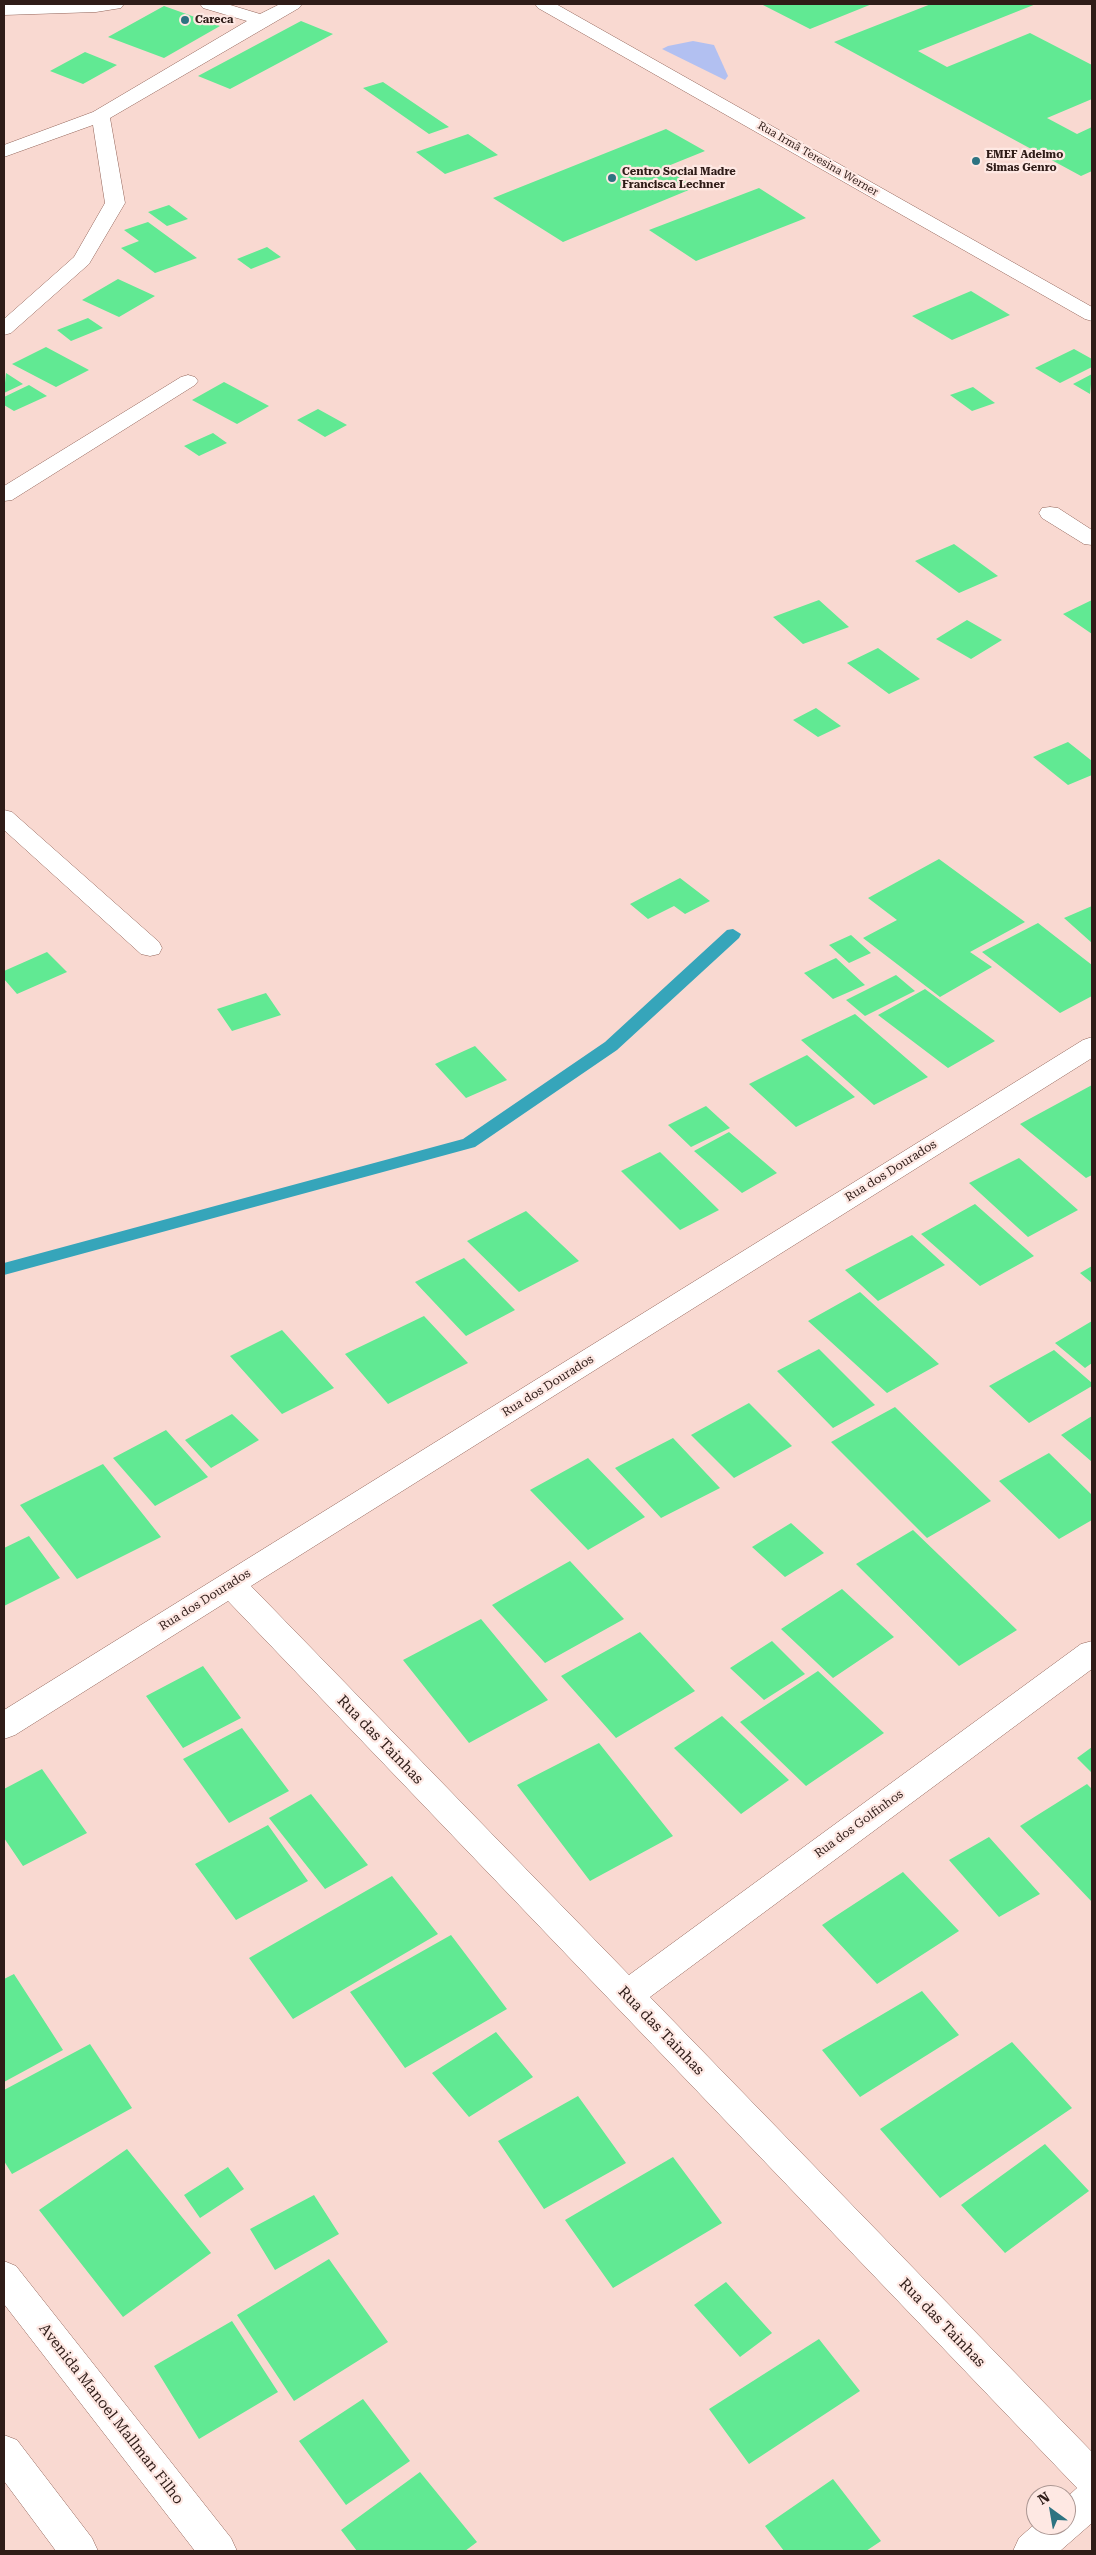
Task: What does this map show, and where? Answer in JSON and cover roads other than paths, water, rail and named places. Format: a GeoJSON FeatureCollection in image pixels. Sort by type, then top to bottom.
{"type":"FeatureCollection","features":[{"type":"Feature","properties":{"kind":"street"},"geometry":{"type":"LineString","coordinates":[[4,10],[96,7],[115,4]]}},
{"type":"Feature","properties":{"kind":"street"},"geometry":{"type":"LineString","coordinates":[[209,4],[262,20]]}},
{"type":"Feature","properties":{"kind":"street"},"geometry":{"type":"LineString","coordinates":[[4,151],[100,116],[262,20],[293,4]]}},
{"type":"Feature","properties":{"kind":"street","name":"Rua Irmã Teresina Werner"},"geometry":{"type":"LineString","coordinates":[[544,4],[1092,315]]}},
{"type":"Feature","properties":{"kind":"street"},"geometry":{"type":"LineString","coordinates":[[4,329],[82,260],[115,203],[109,159],[100,116]]}},
{"type":"Feature","properties":{"kind":"street"},"geometry":{"type":"LineString","coordinates":[[4,495],[188,381]]}},
{"type":"Feature","properties":{"kind":"street"},"geometry":{"type":"LineString","coordinates":[[1050,513],[1092,539]]}},
{"type":"Feature","properties":{"kind":"street"},"geometry":{"type":"LineString","coordinates":[[4,817],[150,948]]}},
{"type":"Feature","properties":{"kind":"street","name":"Rua dos Dourados"},"geometry":{"type":"LineString","coordinates":[[4,1726],[1092,1046]]}},
{"type":"Feature","properties":{"kind":"street","name":"Rua das Tainhas"},"geometry":{"type":"LineString","coordinates":[[230,1584],[1092,2478]]}},
{"type":"Feature","properties":{"kind":"street","name":"Rua dos Golfinhos"},"geometry":{"type":"LineString","coordinates":[[626,1996],[1092,1653]]}},
{"type":"Feature","properties":{"kind":"street","name":"Avenida Manoel Mallman Filho"},"geometry":{"type":"LineString","coordinates":[[4,2277],[218,2551]]}},
{"type":"Feature","properties":{"kind":"street"},"geometry":{"type":"LineString","coordinates":[[4,2452],[79,2551]]}},
{"type":"Feature","properties":{"kind":"street"},"geometry":{"type":"LineString","coordinates":[[1076,2513],[1092,2499]]}},
{"type":"Feature","properties":{"kind":"street"},"geometry":{"type":"LineString","coordinates":[[1032,2551],[1050,2535]]}},
{"type":"Feature","properties":{"kind":"waterway"},"geometry":{"type":"LineString","coordinates":[[4,1269],[469,1143],[611,1046],[733,934]]}},
{"type":"Feature","properties":{"kind":"place","name":"Careca"},"geometry":{"type":"Point","coordinates":[185,20]}},
{"type":"Feature","properties":{"kind":"place","name":"EMEF Adelmo Simas Genro"},"geometry":{"type":"Point","coordinates":[976,161]}},
{"type":"Feature","properties":{"kind":"place","name":"Centro Social Madre Francisca Lechner"},"geometry":{"type":"Point","coordinates":[612,178]}}]}
